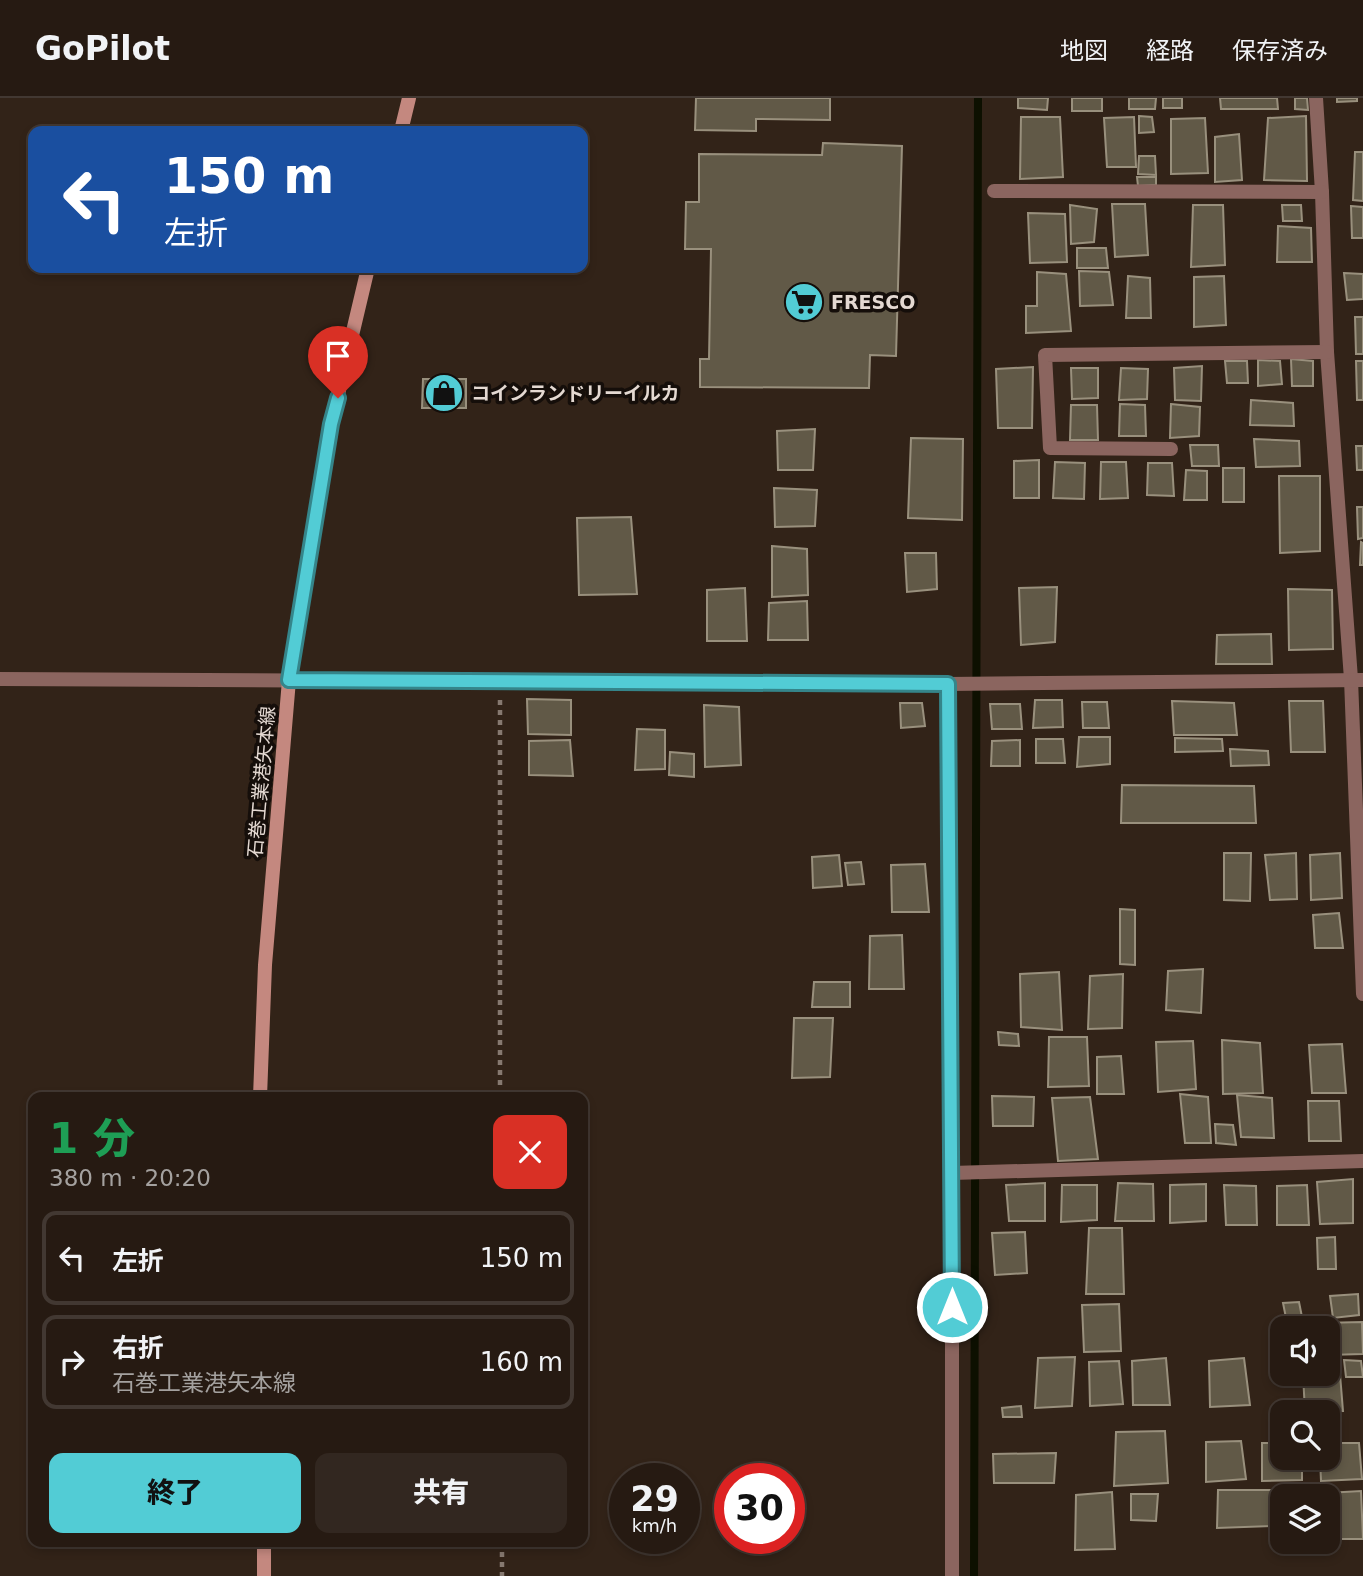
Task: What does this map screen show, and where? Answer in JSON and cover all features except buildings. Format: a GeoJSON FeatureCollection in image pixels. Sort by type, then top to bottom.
{"type":"FeatureCollection","features":[{"type":"Feature","properties":{"kind":"main road"},"geometry":{"type":"LineString","coordinates":[[402,126],[409,98]]}},
{"type":"Feature","properties":{"kind":"main road","name":"石巻工業港矢本線"},"geometry":{"type":"LineString","coordinates":[[260,1092],[265,965],[289,680],[331,424],[367,273]]}},
{"type":"Feature","properties":{"kind":"main road"},"geometry":{"type":"LineString","coordinates":[[264,1547],[264,1576]]}},
{"type":"Feature","properties":{"kind":"street"},"geometry":{"type":"LineString","coordinates":[[1316,98],[1327,352],[1357,680],[1363,994]]}},
{"type":"Feature","properties":{"kind":"street"},"geometry":{"type":"LineString","coordinates":[[994,191],[1322,192]]}},
{"type":"Feature","properties":{"kind":"street"},"geometry":{"type":"LineString","coordinates":[[1171,449],[1051,447],[1045,355],[1327,352]]}},
{"type":"Feature","properties":{"kind":"street"},"geometry":{"type":"LineString","coordinates":[[0,679],[956,684],[1357,680]]}},
{"type":"Feature","properties":{"kind":"street"},"geometry":{"type":"LineString","coordinates":[[951,1576],[957,1173],[956,684]]}},
{"type":"Feature","properties":{"kind":"street"},"geometry":{"type":"LineString","coordinates":[[957,1173],[1363,1161]]}},
{"type":"Feature","properties":{"kind":"path"},"geometry":{"type":"LineString","coordinates":[[499,682],[500,1092]]}},
{"type":"Feature","properties":{"kind":"path"},"geometry":{"type":"LineString","coordinates":[[502,1547],[502,1576]]}},
{"type":"Feature","properties":{"kind":"waterway"},"geometry":{"type":"LineString","coordinates":[[974,1576],[978,98]]}},
{"type":"Feature","properties":{"kind":"place","name":"FRESCO"},"geometry":{"type":"Point","coordinates":[804,302]}},
{"type":"Feature","properties":{"kind":"place","name":"コインランドリーイルカ"},"geometry":{"type":"Point","coordinates":[444,393]}},
{"type":"Feature","properties":{"kind":"route"},"geometry":{"type":"LineString","coordinates":[[338,398],[331,424],[289,680],[948,684],[952,1307]]}}]}
